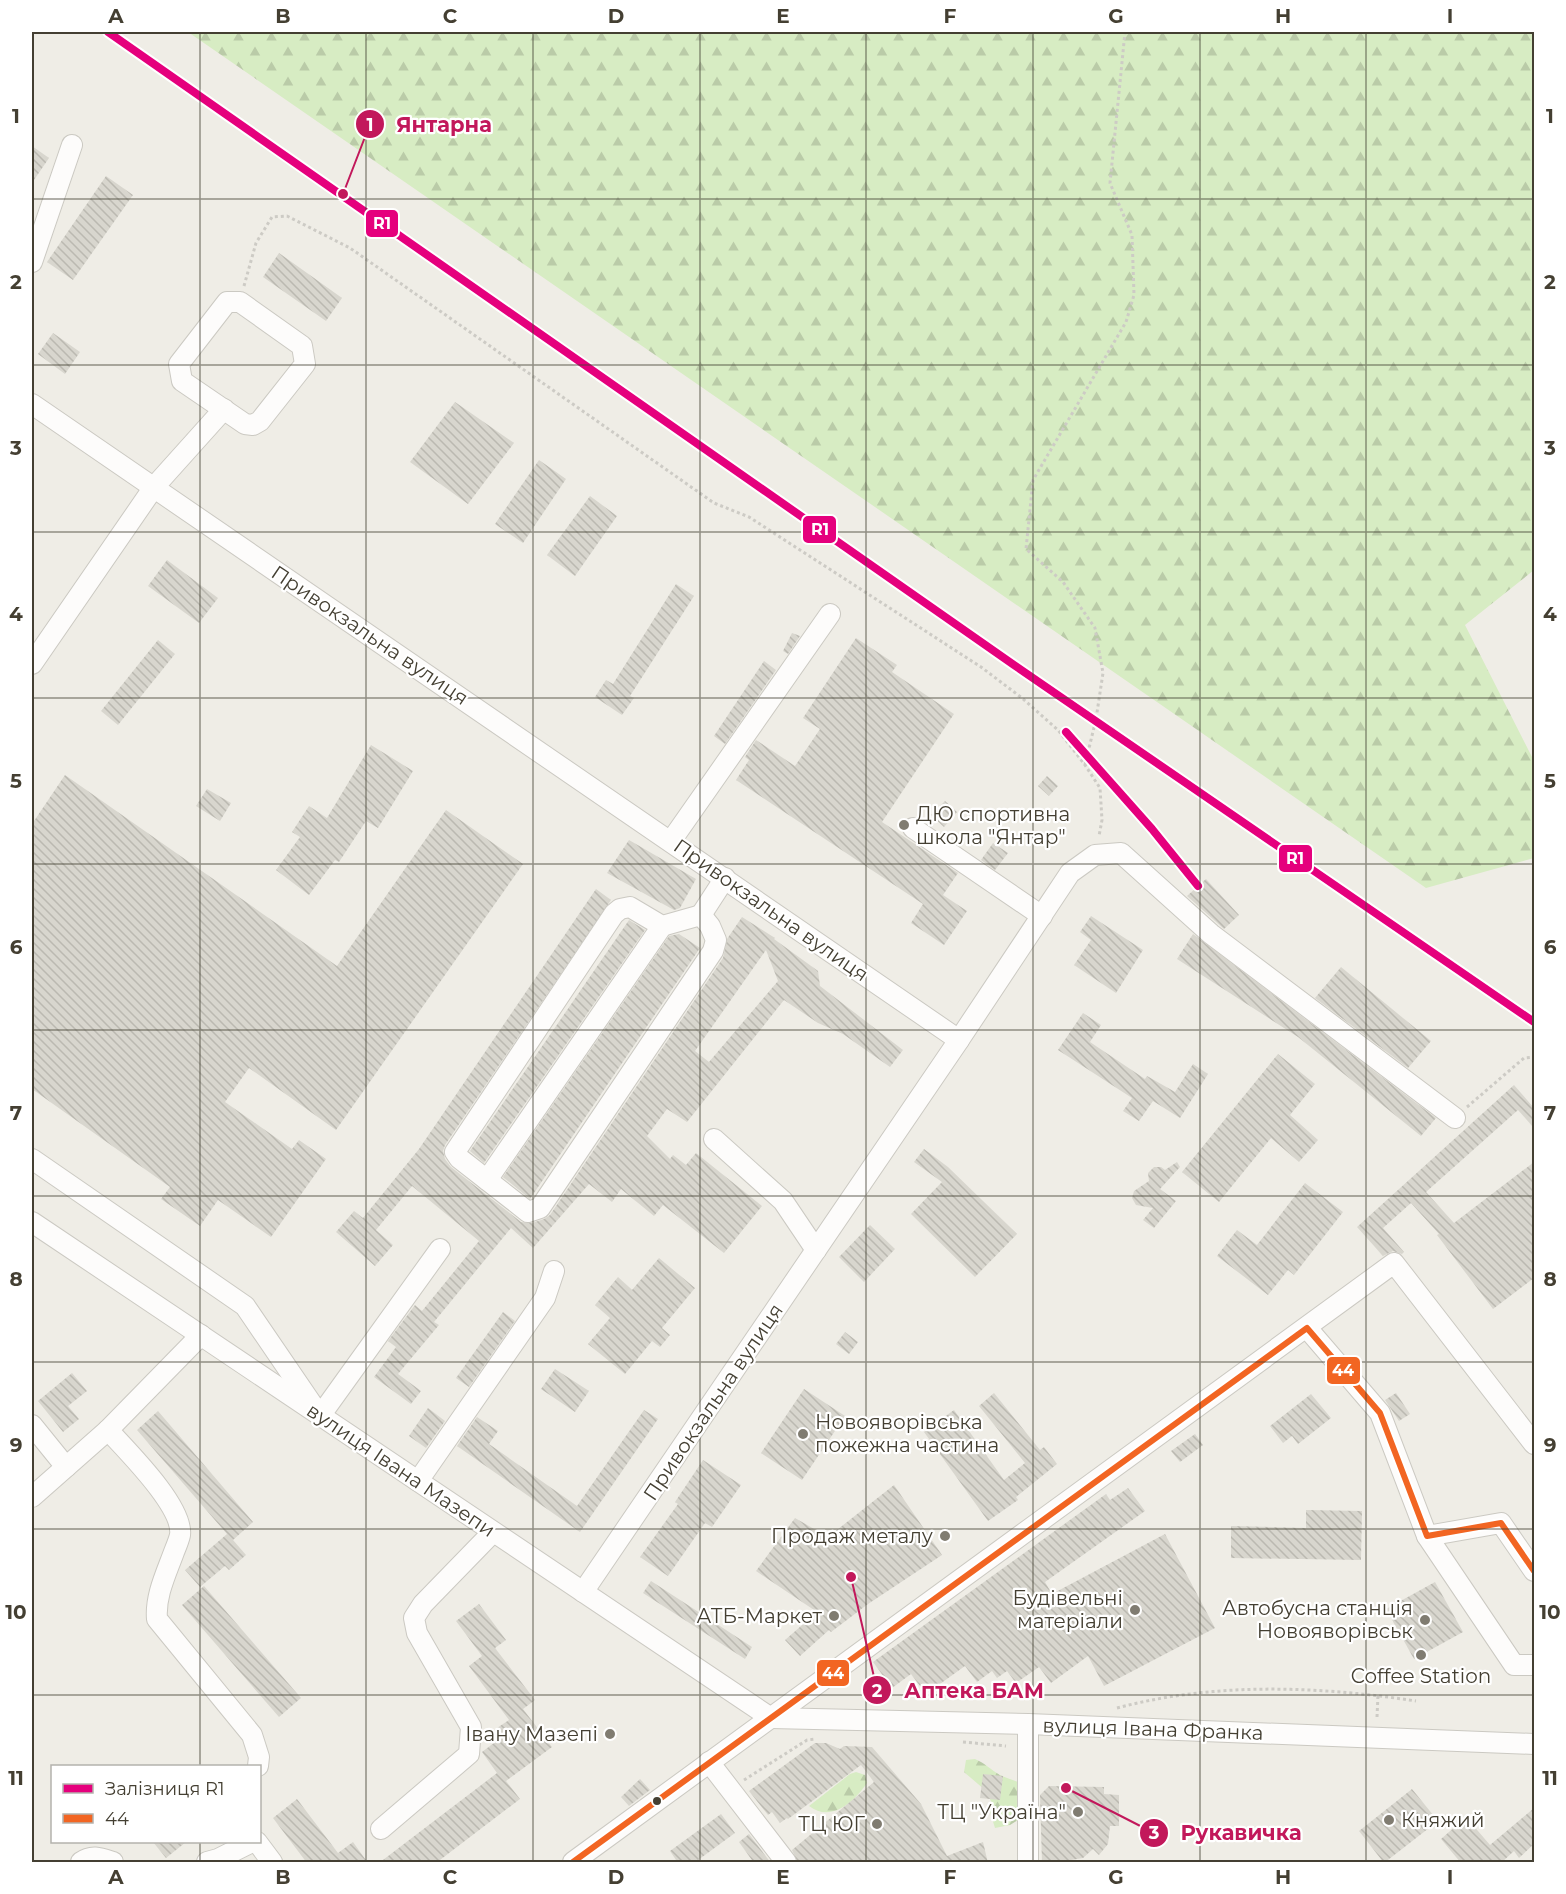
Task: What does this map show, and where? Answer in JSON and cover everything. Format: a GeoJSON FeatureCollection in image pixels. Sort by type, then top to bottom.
{"type":"FeatureCollection","features":[{"type":"Feature","properties":{"kind":"street"},"geometry":{"type":"LineString","coordinates":[[32,262],[72,145]]}},
{"type":"Feature","properties":{"kind":"street"},"geometry":{"type":"LineString","coordinates":[[227,302],[240,302],[302,346],[305,364],[260,421],[253,425],[245,424],[224,410],[182,381],[179,364],[227,302]]}},
{"type":"Feature","properties":{"kind":"street","name":"Привокзальна вулиця"},"geometry":{"type":"LineString","coordinates":[[32,404],[959,1040],[583,1592]]}},
{"type":"Feature","properties":{"kind":"street"},"geometry":{"type":"LineString","coordinates":[[32,664],[154,487],[224,410]]}},
{"type":"Feature","properties":{"kind":"street"},"geometry":{"type":"LineString","coordinates":[[671,841],[830,614]]}},
{"type":"Feature","properties":{"kind":"street"},"geometry":{"type":"LineString","coordinates":[[913,828],[1042,916]]}},
{"type":"Feature","properties":{"kind":"street"},"geometry":{"type":"LineString","coordinates":[[959,1040],[1070,873],[1095,855],[1121,853],[1211,934],[1455,1118]]}},
{"type":"Feature","properties":{"kind":"street"},"geometry":{"type":"LineString","coordinates":[[487,1180],[662,926],[701,915],[725,878]]}},
{"type":"Feature","properties":{"kind":"street"},"geometry":{"type":"LineString","coordinates":[[662,926],[630,907],[620,909],[614,914],[455,1152],[459,1158],[528,1212],[540,1208],[713,951],[716,940],[710,926],[701,915]]}},
{"type":"Feature","properties":{"kind":"street"},"geometry":{"type":"LineString","coordinates":[[714,1139],[783,1201],[816,1250]]}},
{"type":"Feature","properties":{"kind":"street"},"geometry":{"type":"LineString","coordinates":[[32,1159],[245,1306],[320,1416],[440,1249]]}},
{"type":"Feature","properties":{"kind":"street","name":"вулиця Івана Мазепи"},"geometry":{"type":"LineString","coordinates":[[32,1222],[771,1718]]}},
{"type":"Feature","properties":{"kind":"street"},"geometry":{"type":"LineString","coordinates":[[573,1863],[1394,1263],[1534,1444]]}},
{"type":"Feature","properties":{"kind":"street"},"geometry":{"type":"LineString","coordinates":[[418,1481],[545,1298],[554,1271]]}},
{"type":"Feature","properties":{"kind":"street"},"geometry":{"type":"LineString","coordinates":[[1307,1328],[1380,1413],[1427,1536],[1514,1665],[1534,1665]]}},
{"type":"Feature","properties":{"kind":"street"},"geometry":{"type":"LineString","coordinates":[[32,1497],[108,1430],[201,1335]]}},
{"type":"Feature","properties":{"kind":"street"},"geometry":{"type":"LineString","coordinates":[[32,1425],[66,1467]]}},
{"type":"Feature","properties":{"kind":"street"},"geometry":{"type":"LineString","coordinates":[[108,1430],[169,1500],[177,1517],[180,1534],[159,1593],[156,1608],[157,1619],[252,1735],[259,1757],[258,1765]]}},
{"type":"Feature","properties":{"kind":"street"},"geometry":{"type":"LineString","coordinates":[[1427,1536],[1501,1523],[1534,1571]]}},
{"type":"Feature","properties":{"kind":"street"},"geometry":{"type":"LineString","coordinates":[[381,1829],[469,1754],[471,1727],[417,1634],[414,1618],[423,1604],[493,1532]]}},
{"type":"Feature","properties":{"kind":"street","name":"вулиця Івана Франка"},"geometry":{"type":"LineString","coordinates":[[771,1718],[1028,1724],[1534,1744]]}},
{"type":"Feature","properties":{"kind":"street"},"geometry":{"type":"LineString","coordinates":[[1028,1724],[1028,1863]]}},
{"type":"Feature","properties":{"kind":"street"},"geometry":{"type":"LineString","coordinates":[[709,1762],[786,1863]]}},
{"type":"Feature","properties":{"kind":"street"},"geometry":{"type":"LineString","coordinates":[[207,1863],[250,1843]]}},
{"type":"Feature","properties":{"kind":"street"},"geometry":{"type":"LineString","coordinates":[[258,1843],[273,1863]]}},
{"type":"Feature","properties":{"kind":"street"},"geometry":{"type":"LineString","coordinates":[[81,1863],[87,1858],[99,1857],[113,1863]]}},
{"type":"Feature","properties":{"kind":"path"},"geometry":{"type":"LineString","coordinates":[[1085,765],[1096,719],[1103,673],[1095,628],[1063,582],[1026,549],[1033,480],[1126,322],[1134,296],[1132,235],[1110,183],[1125,32]]}},
{"type":"Feature","properties":{"kind":"path"},"geometry":{"type":"LineString","coordinates":[[240,302],[256,243],[272,217],[287,216],[350,248],[714,503],[749,517],[981,667],[1022,698],[1058,730],[1100,788],[1102,820],[1095,855]]}},
{"type":"Feature","properties":{"kind":"path"},"geometry":{"type":"LineString","coordinates":[[1455,1118],[1524,1058],[1534,1057]]}},
{"type":"Feature","properties":{"kind":"path"},"geometry":{"type":"LineString","coordinates":[[1107,1711],[1182,1694],[1256,1689],[1378,1695],[1416,1701]]}},
{"type":"Feature","properties":{"kind":"path"},"geometry":{"type":"LineString","coordinates":[[1377,1717],[1378,1695]]}},
{"type":"Feature","properties":{"kind":"path"},"geometry":{"type":"LineString","coordinates":[[730,1789],[807,1740],[820,1738]]}},
{"type":"Feature","properties":{"kind":"path"},"geometry":{"type":"LineString","coordinates":[[961,1742],[1006,1746]]}},
{"type":"Feature","properties":{"kind":"green space"},"geometry":{"type":"Polygon","coordinates":[[[188,32],[1534,32],[1534,570],[1465,625],[1534,761],[1534,858],[1426,888],[188,32]]]}},
{"type":"Feature","properties":{"kind":"green space"},"geometry":{"type":"Polygon","coordinates":[[[975,1759],[1000,1775],[1023,1785],[1023,1817],[1010,1825],[995,1828],[990,1812],[991,1801],[985,1790],[964,1772],[966,1760],[975,1759]]]}},
{"type":"Feature","properties":{"kind":"green space"},"geometry":{"type":"Polygon","coordinates":[[[856,1772],[865,1775],[867,1783],[849,1803],[834,1811],[826,1812],[817,1811],[809,1806],[850,1774],[856,1772]]]}},
{"type":"Feature","properties":{"kind":"building"},"geometry":{"type":"Polygon","coordinates":[[[32,146],[49,158],[32,183],[32,146]]]}},
{"type":"Feature","properties":{"kind":"building"},"geometry":{"type":"Polygon","coordinates":[[[106,176],[133,195],[73,280],[47,262],[106,176]]]}},
{"type":"Feature","properties":{"kind":"building"},"geometry":{"type":"Polygon","coordinates":[[[279,253],[342,298],[326,321],[263,277],[279,253]]]}},
{"type":"Feature","properties":{"kind":"building"},"geometry":{"type":"Polygon","coordinates":[[[53,333],[80,352],[65,374],[38,354],[53,333]]]}},
{"type":"Feature","properties":{"kind":"building"},"geometry":{"type":"Polygon","coordinates":[[[455,402],[514,443],[468,504],[410,462],[455,402]]]}},
{"type":"Feature","properties":{"kind":"building"},"geometry":{"type":"Polygon","coordinates":[[[539,460],[566,479],[523,543],[495,524],[539,460]]]}},
{"type":"Feature","properties":{"kind":"building"},"geometry":{"type":"Polygon","coordinates":[[[590,496],[617,516],[575,576],[547,555],[590,496]]]}},
{"type":"Feature","properties":{"kind":"building"},"geometry":{"type":"Polygon","coordinates":[[[167,560],[218,598],[199,623],[148,586],[167,560]]]}},
{"type":"Feature","properties":{"kind":"building"},"geometry":{"type":"Polygon","coordinates":[[[676,584],[694,596],[630,696],[634,698],[622,715],[595,697],[606,680],[613,684],[676,584]]]}},
{"type":"Feature","properties":{"kind":"building"},"geometry":{"type":"Polygon","coordinates":[[[792,633],[800,636],[788,654],[783,651],[792,633]]]}},
{"type":"Feature","properties":{"kind":"building"},"geometry":{"type":"Polygon","coordinates":[[[856,638],[897,665],[892,672],[954,714],[882,822],[958,873],[943,895],[967,911],[944,945],[911,923],[923,904],[736,780],[749,760],[745,757],[756,740],[795,766],[820,729],[803,718],[856,638]]]}},
{"type":"Feature","properties":{"kind":"building"},"geometry":{"type":"Polygon","coordinates":[[[158,640],[175,654],[118,725],[101,711],[158,640]]]}},
{"type":"Feature","properties":{"kind":"building"},"geometry":{"type":"Polygon","coordinates":[[[764,661],[776,670],[725,744],[714,736],[764,661]]]}},
{"type":"Feature","properties":{"kind":"building"},"geometry":{"type":"Polygon","coordinates":[[[371,745],[413,771],[378,828],[366,821],[339,862],[335,860],[309,895],[276,870],[300,837],[292,832],[309,806],[327,818],[371,745]]]}},
{"type":"Feature","properties":{"kind":"building"},"geometry":{"type":"Polygon","coordinates":[[[65,775],[337,966],[446,810],[523,864],[336,1130],[249,1068],[225,1102],[292,1149],[299,1140],[326,1159],[271,1237],[218,1200],[200,1226],[161,1199],[170,1187],[32,1089],[32,824],[65,775]]]}},
{"type":"Feature","properties":{"kind":"building"},"geometry":{"type":"Polygon","coordinates":[[[1047,776],[1058,786],[1049,796],[1038,786],[1047,776]]]}},
{"type":"Feature","properties":{"kind":"building"},"geometry":{"type":"Polygon","coordinates":[[[207,789],[231,803],[220,821],[196,806],[207,789]]]}},
{"type":"Feature","properties":{"kind":"building"},"geometry":{"type":"Polygon","coordinates":[[[945,801],[957,812],[944,827],[931,815],[945,801]]]}},
{"type":"Feature","properties":{"kind":"building"},"geometry":{"type":"Polygon","coordinates":[[[629,840],[696,879],[680,908],[674,910],[607,873],[629,840]]]}},
{"type":"Feature","properties":{"kind":"building"},"geometry":{"type":"Polygon","coordinates":[[[993,843],[1008,853],[995,870],[981,860],[993,843]]]}},
{"type":"Feature","properties":{"kind":"building"},"geometry":{"type":"Polygon","coordinates":[[[1206,879],[1239,915],[1224,929],[1187,896],[1206,879]]]}},
{"type":"Feature","properties":{"kind":"building"},"geometry":{"type":"Polygon","coordinates":[[[596,889],[611,900],[443,1151],[451,1167],[521,1222],[532,1223],[550,1215],[723,958],[727,939],[742,917],[775,938],[818,971],[820,986],[903,1050],[890,1067],[843,1034],[818,1023],[784,1000],[687,1122],[667,1109],[647,1136],[670,1159],[673,1155],[686,1165],[696,1153],[762,1206],[724,1253],[663,1205],[654,1216],[621,1189],[612,1202],[589,1184],[533,1248],[511,1228],[434,1322],[439,1325],[398,1374],[421,1391],[411,1404],[374,1377],[396,1347],[388,1341],[415,1305],[422,1311],[479,1241],[412,1186],[376,1230],[393,1245],[375,1266],[336,1232],[354,1211],[363,1218],[419,1149],[596,889]],[[766,950],[695,1051],[709,1062],[778,981],[766,950]]]}},
{"type":"Feature","properties":{"kind":"building"},"geometry":{"type":"Polygon","coordinates":[[[1091,916],[1143,950],[1116,993],[1074,965],[1091,940],[1080,932],[1091,916]]]}},
{"type":"Feature","properties":{"kind":"building"},"geometry":{"type":"Polygon","coordinates":[[[629,920],[645,930],[484,1163],[470,1151],[629,920]]]}},
{"type":"Feature","properties":{"kind":"building"},"geometry":{"type":"Polygon","coordinates":[[[679,934],[700,948],[530,1199],[503,1177],[669,936],[679,934]]]}},
{"type":"Feature","properties":{"kind":"building"},"geometry":{"type":"Polygon","coordinates":[[[1193,934],[1436,1118],[1421,1136],[1298,1037],[1177,959],[1193,934]]]}},
{"type":"Feature","properties":{"kind":"building"},"geometry":{"type":"Polygon","coordinates":[[[1341,967],[1431,1041],[1408,1068],[1315,998],[1341,967]]]}},
{"type":"Feature","properties":{"kind":"building"},"geometry":{"type":"Polygon","coordinates":[[[1083,1013],[1101,1025],[1090,1042],[1145,1079],[1147,1076],[1175,1092],[1193,1064],[1208,1074],[1180,1118],[1153,1101],[1139,1121],[1123,1111],[1132,1098],[1058,1050],[1083,1013]]]}},
{"type":"Feature","properties":{"kind":"building"},"geometry":{"type":"Polygon","coordinates":[[[1278,1054],[1315,1084],[1290,1115],[1318,1140],[1299,1162],[1271,1138],[1219,1202],[1182,1172],[1278,1054]]]}},
{"type":"Feature","properties":{"kind":"building"},"geometry":{"type":"Polygon","coordinates":[[[1514,1085],[1534,1108],[1534,1128],[1518,1110],[1426,1192],[1454,1223],[1534,1162],[1534,1278],[1493,1309],[1437,1235],[1439,1234],[1411,1203],[1383,1228],[1404,1252],[1402,1254],[1393,1251],[1383,1256],[1357,1227],[1514,1085]]]}},
{"type":"Feature","properties":{"kind":"building"},"geometry":{"type":"Polygon","coordinates":[[[924,1149],[948,1167],[1017,1234],[975,1277],[911,1214],[942,1182],[914,1162],[924,1149]]]}},
{"type":"Feature","properties":{"kind":"building"},"geometry":{"type":"Polygon","coordinates":[[[1177,1162],[1180,1167],[1160,1189],[1176,1201],[1154,1228],[1143,1220],[1153,1208],[1136,1205],[1132,1198],[1134,1191],[1149,1181],[1148,1173],[1154,1167],[1161,1167],[1165,1170],[1177,1162]]]}},
{"type":"Feature","properties":{"kind":"building"},"geometry":{"type":"Polygon","coordinates":[[[1305,1183],[1343,1212],[1294,1275],[1288,1270],[1268,1295],[1217,1256],[1237,1230],[1257,1245],[1305,1183]]]}},
{"type":"Feature","properties":{"kind":"building"},"geometry":{"type":"Polygon","coordinates":[[[870,1225],[895,1249],[864,1282],[839,1257],[870,1225]]]}},
{"type":"Feature","properties":{"kind":"building"},"geometry":{"type":"Polygon","coordinates":[[[659,1258],[695,1288],[662,1328],[670,1335],[660,1347],[652,1341],[625,1374],[588,1344],[610,1318],[595,1305],[618,1277],[632,1290],[659,1258]]]}},
{"type":"Feature","properties":{"kind":"building"},"geometry":{"type":"Polygon","coordinates":[[[503,1312],[515,1321],[469,1387],[456,1378],[503,1312]]]}},
{"type":"Feature","properties":{"kind":"building"},"geometry":{"type":"Polygon","coordinates":[[[845,1332],[858,1342],[849,1354],[836,1344],[845,1332]]]}},
{"type":"Feature","properties":{"kind":"building"},"geometry":{"type":"Polygon","coordinates":[[[555,1369],[589,1391],[575,1412],[541,1389],[555,1369]]]}},
{"type":"Feature","properties":{"kind":"building"},"geometry":{"type":"Polygon","coordinates":[[[72,1373],[87,1391],[68,1406],[79,1419],[63,1432],[38,1401],[72,1373]]]}},
{"type":"Feature","properties":{"kind":"building","name":"Новояворівська пожежна частина"},"geometry":{"type":"Polygon","coordinates":[[[804,1389],[845,1416],[802,1480],[761,1453],[804,1389]]]}},
{"type":"Feature","properties":{"kind":"building"},"geometry":{"type":"Polygon","coordinates":[[[994,1393],[1040,1450],[1044,1447],[1057,1464],[1016,1497],[1018,1500],[988,1521],[924,1432],[954,1410],[1004,1480],[1025,1463],[979,1406],[994,1393]]]}},
{"type":"Feature","properties":{"kind":"building"},"geometry":{"type":"Polygon","coordinates":[[[1396,1393],[1410,1414],[1399,1421],[1385,1400],[1396,1393]]]}},
{"type":"Feature","properties":{"kind":"building"},"geometry":{"type":"Polygon","coordinates":[[[1311,1394],[1331,1418],[1298,1444],[1292,1436],[1283,1443],[1270,1426],[1311,1394]]]}},
{"type":"Feature","properties":{"kind":"building"},"geometry":{"type":"Polygon","coordinates":[[[428,1408],[445,1421],[426,1448],[409,1436],[428,1408]]]}},
{"type":"Feature","properties":{"kind":"building"},"geometry":{"type":"Polygon","coordinates":[[[644,1410],[658,1419],[580,1532],[457,1446],[477,1417],[498,1431],[489,1444],[577,1506],[644,1410]]]}},
{"type":"Feature","properties":{"kind":"building"},"geometry":{"type":"Polygon","coordinates":[[[158,1411],[253,1522],[233,1540],[246,1555],[229,1570],[225,1566],[200,1587],[185,1570],[227,1534],[137,1430],[158,1411]]]}},
{"type":"Feature","properties":{"kind":"building"},"geometry":{"type":"Polygon","coordinates":[[[1195,1434],[1203,1445],[1180,1462],[1171,1451],[1195,1434]]]}},
{"type":"Feature","properties":{"kind":"building"},"geometry":{"type":"Polygon","coordinates":[[[703,1460],[741,1485],[712,1527],[705,1523],[668,1576],[640,1557],[678,1504],[675,1502],[703,1460]]]}},
{"type":"Feature","properties":{"kind":"building"},"geometry":{"type":"Polygon","coordinates":[[[894,1485],[942,1555],[868,1604],[831,1632],[829,1630],[800,1656],[785,1640],[817,1612],[756,1571],[795,1518],[828,1537],[894,1485]]]}},
{"type":"Feature","properties":{"kind":"building"},"geometry":{"type":"Polygon","coordinates":[[[1128,1488],[1145,1511],[1045,1582],[1052,1594],[1165,1534],[1215,1628],[1104,1686],[1088,1656],[1051,1683],[1039,1667],[1016,1683],[1007,1671],[997,1678],[992,1671],[977,1682],[965,1666],[926,1694],[911,1674],[892,1688],[873,1662],[1106,1494],[1110,1500],[1128,1488]]]}},
{"type":"Feature","properties":{"kind":"building"},"geometry":{"type":"Polygon","coordinates":[[[1306,1510],[1362,1511],[1361,1560],[1231,1558],[1231,1526],[1306,1528],[1306,1510]]]}},
{"type":"Feature","properties":{"kind":"building"},"geometry":{"type":"Polygon","coordinates":[[[651,1581],[752,1647],[745,1659],[643,1593],[651,1581]]]}},
{"type":"Feature","properties":{"kind":"building","name":"Автобусна станція Новояворівськ"},"geometry":{"type":"Polygon","coordinates":[[[1435,1582],[1463,1632],[1414,1659],[1386,1609],[1435,1582]]]}},
{"type":"Feature","properties":{"kind":"building"},"geometry":{"type":"Polygon","coordinates":[[[204,1586],[301,1698],[279,1717],[182,1605],[204,1586]]]}},
{"type":"Feature","properties":{"kind":"building"},"geometry":{"type":"Polygon","coordinates":[[[479,1604],[506,1640],[495,1648],[535,1700],[523,1709],[552,1747],[506,1781],[520,1799],[436,1863],[379,1863],[497,1773],[482,1752],[503,1736],[497,1728],[509,1720],[469,1666],[482,1656],[456,1621],[479,1604]]]}},
{"type":"Feature","properties":{"kind":"building"},"geometry":{"type":"Polygon","coordinates":[[[815,1743],[826,1743],[840,1749],[844,1746],[872,1747],[921,1804],[947,1856],[983,1842],[988,1863],[798,1863],[792,1850],[874,1782],[861,1765],[780,1823],[772,1812],[768,1815],[749,1791],[815,1743]]]}},
{"type":"Feature","properties":{"kind":"building"},"geometry":{"type":"Polygon","coordinates":[[[983,1774],[1003,1776],[1000,1800],[980,1798],[983,1774]]]}},
{"type":"Feature","properties":{"kind":"building"},"geometry":{"type":"Polygon","coordinates":[[[640,1779],[650,1790],[629,1806],[621,1797],[640,1779]]]}},
{"type":"Feature","properties":{"kind":"building","name":"ТЦ \"Україна\""},"geometry":{"type":"Polygon","coordinates":[[[1049,1786],[1104,1787],[1104,1794],[1119,1795],[1119,1826],[1110,1826],[1108,1844],[1099,1855],[1093,1849],[1083,1858],[1071,1860],[1071,1863],[1042,1863],[1040,1795],[1049,1786]]]}},
{"type":"Feature","properties":{"kind":"building"},"geometry":{"type":"Polygon","coordinates":[[[1412,1789],[1438,1821],[1384,1863],[1359,1831],[1412,1789]]]}},
{"type":"Feature","properties":{"kind":"building"},"geometry":{"type":"Polygon","coordinates":[[[297,1799],[338,1853],[353,1842],[368,1863],[307,1863],[273,1818],[297,1799]]]}},
{"type":"Feature","properties":{"kind":"building"},"geometry":{"type":"Polygon","coordinates":[[[1534,1808],[1534,1844],[1519,1858],[1514,1851],[1501,1863],[1461,1863],[1441,1839],[1466,1817],[1490,1845],[1534,1808]]]}},
{"type":"Feature","properties":{"kind":"building"},"geometry":{"type":"Polygon","coordinates":[[[721,1814],[735,1833],[694,1863],[678,1863],[670,1851],[721,1814]]]}},
{"type":"Feature","properties":{"kind":"building"},"geometry":{"type":"Polygon","coordinates":[[[749,1834],[771,1863],[754,1863],[739,1842],[749,1834]]]}},
{"type":"Feature","properties":{"kind":"building"},"geometry":{"type":"Polygon","coordinates":[[[154,1843],[185,1843],[166,1858],[154,1843]]]}},
{"type":"Feature","properties":{"kind":"rail line","name":"R1"},"geometry":{"type":"LineString","coordinates":[[108,32],[1014,665],[1534,1022]]}},
{"type":"Feature","properties":{"kind":"rail line","name":"R1"},"geometry":{"type":"LineString","coordinates":[[1066,732],[1152,829],[1198,886]]}},
{"type":"Feature","properties":{"kind":"transit line","name":"44"},"geometry":{"type":"LineString","coordinates":[[573,1862],[1307,1328],[1380,1413],[1427,1536],[1501,1523],[1534,1571]]}},
{"type":"Feature","properties":{"kind":"place","name":"Янтарна"},"geometry":{"type":"Point","coordinates":[343,194]}},
{"type":"Feature","properties":{"kind":"place","name":"ДЮ спортивна школа \"Янтар\""},"geometry":{"type":"Point","coordinates":[904,825]}},
{"type":"Feature","properties":{"kind":"place","name":"Новояворівська пожежна частина"},"geometry":{"type":"Point","coordinates":[803,1434]}},
{"type":"Feature","properties":{"kind":"place","name":"Продаж металу"},"geometry":{"type":"Point","coordinates":[945,1536]}},
{"type":"Feature","properties":{"kind":"place","name":"Аптека БАМ"},"geometry":{"type":"Point","coordinates":[851,1577]}},
{"type":"Feature","properties":{"kind":"place","name":"Будівельні матеріали"},"geometry":{"type":"Point","coordinates":[1135,1610]}},
{"type":"Feature","properties":{"kind":"place","name":"АТБ-Маркет"},"geometry":{"type":"Point","coordinates":[834,1616]}},
{"type":"Feature","properties":{"kind":"place","name":"Автобусна станція Новояворівськ"},"geometry":{"type":"Point","coordinates":[1425,1620]}},
{"type":"Feature","properties":{"kind":"place","name":"Coffee Station"},"geometry":{"type":"Point","coordinates":[1421,1655]}},
{"type":"Feature","properties":{"kind":"place","name":"Івану Мазепі"},"geometry":{"type":"Point","coordinates":[610,1734]}},
{"type":"Feature","properties":{"kind":"place","name":"Рукавичка"},"geometry":{"type":"Point","coordinates":[1066,1788]}},
{"type":"Feature","properties":{"kind":"place","name":"ТЦ \"Україна\""},"geometry":{"type":"Point","coordinates":[1078,1812]}},
{"type":"Feature","properties":{"kind":"place","name":"Княжий"},"geometry":{"type":"Point","coordinates":[1389,1820]}},
{"type":"Feature","properties":{"kind":"place","name":"ТЦ ЮГ"},"geometry":{"type":"Point","coordinates":[877,1824]}}]}
